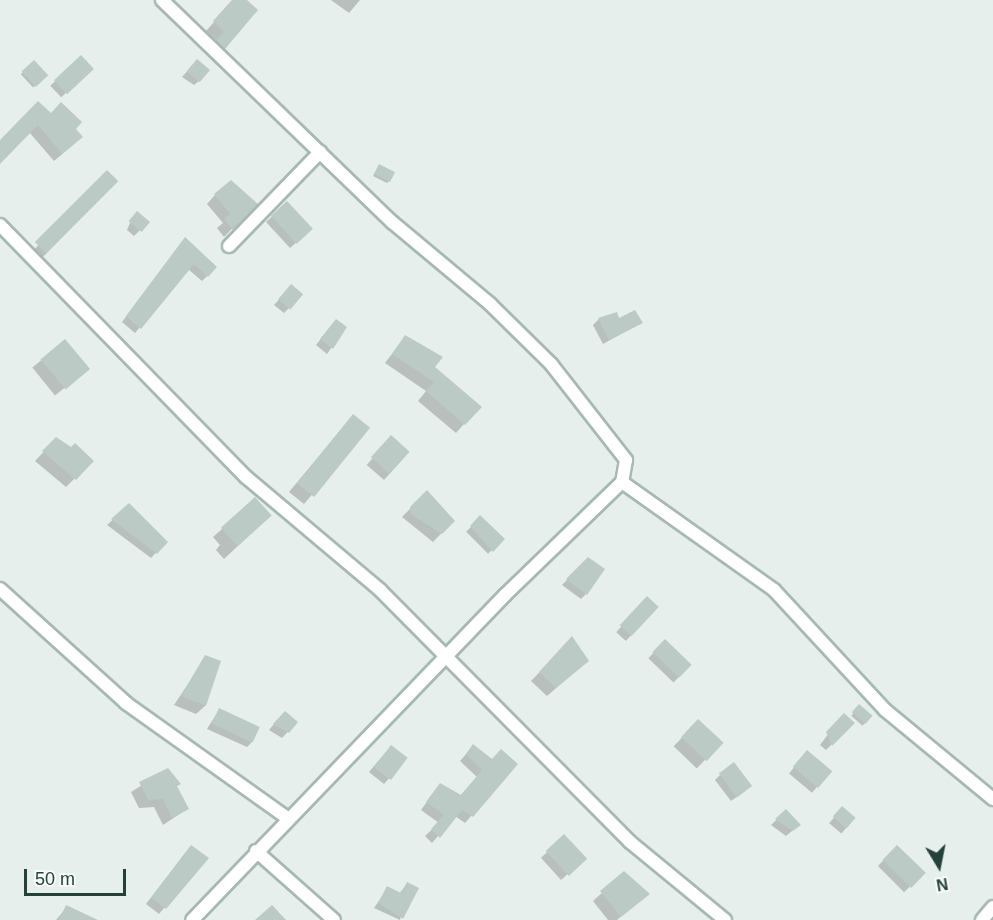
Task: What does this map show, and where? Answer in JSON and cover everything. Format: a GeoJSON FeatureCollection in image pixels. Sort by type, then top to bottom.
{"type":"FeatureCollection","features":[{"type":"Feature","properties":{"kind":"street"},"geometry":{"type":"LineString","coordinates":[[162,0],[320,152],[551,364],[626,460],[622,482],[287,818],[192,920]]}},
{"type":"Feature","properties":{"kind":"street"},"geometry":{"type":"LineString","coordinates":[[230,246],[320,152]]}},
{"type":"Feature","properties":{"kind":"street"},"geometry":{"type":"LineString","coordinates":[[0,225],[246,477],[380,590],[630,842],[725,920]]}},
{"type":"Feature","properties":{"kind":"street"},"geometry":{"type":"LineString","coordinates":[[622,482],[774,590],[885,710],[993,799]]}},
{"type":"Feature","properties":{"kind":"street"},"geometry":{"type":"LineString","coordinates":[[0,589],[126,702],[287,818]]}},
{"type":"Feature","properties":{"kind":"street"},"geometry":{"type":"LineString","coordinates":[[256,851],[334,920]]}},
{"type":"Feature","properties":{"kind":"street"},"geometry":{"type":"LineString","coordinates":[[982,920],[993,907]]}},
{"type":"Feature","properties":{"kind":"building"},"geometry":{"type":"Polygon","coordinates":[[[232,0],[247,0],[258,10],[225,49],[216,40],[224,32],[213,21],[232,0]]]}},
{"type":"Feature","properties":{"kind":"building"},"geometry":{"type":"Polygon","coordinates":[[[81,55],[94,69],[67,94],[54,80],[81,55]]]}},
{"type":"Feature","properties":{"kind":"building"},"geometry":{"type":"Polygon","coordinates":[[[197,59],[210,70],[200,82],[187,71],[197,59]]]}},
{"type":"Feature","properties":{"kind":"building"},"geometry":{"type":"Polygon","coordinates":[[[34,60],[48,75],[36,87],[22,72],[34,60]]]}},
{"type":"Feature","properties":{"kind":"building"},"geometry":{"type":"Polygon","coordinates":[[[38,101],[51,113],[61,102],[82,122],[76,129],[83,137],[62,154],[38,125],[0,164],[0,140],[38,101]]]}},
{"type":"Feature","properties":{"kind":"building"},"geometry":{"type":"Polygon","coordinates":[[[379,164],[395,172],[390,182],[374,174],[379,164]]]}},
{"type":"Feature","properties":{"kind":"building"},"geometry":{"type":"Polygon","coordinates":[[[107,170],[118,181],[46,253],[35,242],[107,170]]]}},
{"type":"Feature","properties":{"kind":"building"},"geometry":{"type":"Polygon","coordinates":[[[231,180],[258,204],[233,230],[224,219],[230,214],[214,194],[231,180]]]}},
{"type":"Feature","properties":{"kind":"building"},"geometry":{"type":"Polygon","coordinates":[[[287,201],[313,229],[297,244],[271,216],[287,201]]]}},
{"type":"Feature","properties":{"kind":"building"},"geometry":{"type":"Polygon","coordinates":[[[137,211],[150,222],[142,232],[129,221],[137,211]]]}},
{"type":"Feature","properties":{"kind":"building"},"geometry":{"type":"Polygon","coordinates":[[[185,237],[217,267],[208,277],[194,264],[141,329],[126,316],[185,237]]]}},
{"type":"Feature","properties":{"kind":"building"},"geometry":{"type":"Polygon","coordinates":[[[291,284],[303,294],[290,310],[278,299],[291,284]]]}},
{"type":"Feature","properties":{"kind":"building"},"geometry":{"type":"Polygon","coordinates":[[[635,310],[643,323],[609,340],[598,318],[617,312],[619,318],[635,310]]]}},
{"type":"Feature","properties":{"kind":"building"},"geometry":{"type":"Polygon","coordinates":[[[336,319],[347,327],[333,349],[320,339],[336,319]]]}},
{"type":"Feature","properties":{"kind":"building"},"geometry":{"type":"Polygon","coordinates":[[[405,335],[443,357],[435,367],[482,407],[465,425],[426,391],[434,382],[392,354],[405,335]]]}},
{"type":"Feature","properties":{"kind":"building"},"geometry":{"type":"Polygon","coordinates":[[[65,339],[90,369],[66,389],[40,360],[65,339]]]}},
{"type":"Feature","properties":{"kind":"building"},"geometry":{"type":"Polygon","coordinates":[[[353,414],[370,428],[314,497],[297,483],[353,414]]]}},
{"type":"Feature","properties":{"kind":"building"},"geometry":{"type":"Polygon","coordinates":[[[391,435],[410,452],[390,474],[371,457],[391,435]]]}},
{"type":"Feature","properties":{"kind":"building"},"geometry":{"type":"Polygon","coordinates":[[[56,437],[71,447],[75,443],[94,461],[76,480],[42,451],[56,437]]]}},
{"type":"Feature","properties":{"kind":"building"},"geometry":{"type":"Polygon","coordinates":[[[427,490],[455,521],[442,534],[411,514],[410,507],[427,490]]]}},
{"type":"Feature","properties":{"kind":"building"},"geometry":{"type":"Polygon","coordinates":[[[255,497],[272,516],[238,546],[221,528],[255,497]]]}},
{"type":"Feature","properties":{"kind":"building"},"geometry":{"type":"Polygon","coordinates":[[[129,503],[168,542],[157,554],[111,519],[129,503]]]}},
{"type":"Feature","properties":{"kind":"building"},"geometry":{"type":"Polygon","coordinates":[[[480,515],[505,539],[493,552],[470,526],[480,515]]]}},
{"type":"Feature","properties":{"kind":"building"},"geometry":{"type":"Polygon","coordinates":[[[588,557],[605,569],[587,595],[566,579],[588,557]]]}},
{"type":"Feature","properties":{"kind":"building"},"geometry":{"type":"Polygon","coordinates":[[[647,596],[659,607],[631,636],[620,625],[647,596]]]}},
{"type":"Feature","properties":{"kind":"building"},"geometry":{"type":"Polygon","coordinates":[[[572,636],[589,661],[556,688],[539,672],[572,636]]]}},
{"type":"Feature","properties":{"kind":"building"},"geometry":{"type":"Polygon","coordinates":[[[665,639],[692,665],[679,678],[652,652],[665,639]]]}},
{"type":"Feature","properties":{"kind":"building"},"geometry":{"type":"Polygon","coordinates":[[[205,655],[221,661],[206,706],[181,696],[205,655]]]}},
{"type":"Feature","properties":{"kind":"building"},"geometry":{"type":"Polygon","coordinates":[[[859,704],[873,716],[865,724],[852,712],[859,704]]]}},
{"type":"Feature","properties":{"kind":"building"},"geometry":{"type":"Polygon","coordinates":[[[219,708],[260,727],[253,742],[212,723],[219,708]]]}},
{"type":"Feature","properties":{"kind":"building"},"geometry":{"type":"Polygon","coordinates":[[[285,711],[298,722],[289,733],[273,724],[285,711]]]}},
{"type":"Feature","properties":{"kind":"building"},"geometry":{"type":"Polygon","coordinates":[[[844,713],[855,723],[832,746],[826,732],[844,713]]]}},
{"type":"Feature","properties":{"kind":"building"},"geometry":{"type":"Polygon","coordinates":[[[698,719],[724,743],[707,761],[681,737],[698,719]]]}},
{"type":"Feature","properties":{"kind":"building"},"geometry":{"type":"Polygon","coordinates":[[[473,744],[492,759],[501,749],[518,764],[473,817],[462,810],[440,838],[431,829],[444,815],[426,802],[440,783],[461,795],[482,770],[466,754],[473,744]]]}},
{"type":"Feature","properties":{"kind":"building"},"geometry":{"type":"Polygon","coordinates":[[[391,745],[408,758],[391,780],[374,767],[391,745]]]}},
{"type":"Feature","properties":{"kind":"building"},"geometry":{"type":"Polygon","coordinates":[[[807,750],[832,771],[818,788],[793,767],[807,750]]]}},
{"type":"Feature","properties":{"kind":"building"},"geometry":{"type":"Polygon","coordinates":[[[734,762],[752,786],[737,797],[719,773],[734,762]]]}},
{"type":"Feature","properties":{"kind":"building"},"geometry":{"type":"Polygon","coordinates":[[[168,768],[181,784],[177,786],[189,809],[172,818],[163,799],[148,800],[139,782],[168,768]]]}},
{"type":"Feature","properties":{"kind":"building"},"geometry":{"type":"Polygon","coordinates":[[[842,806],[856,818],[846,828],[833,817],[842,806]]]}},
{"type":"Feature","properties":{"kind":"building"},"geometry":{"type":"Polygon","coordinates":[[[786,809],[801,825],[793,831],[775,819],[786,809]]]}},
{"type":"Feature","properties":{"kind":"building"},"geometry":{"type":"Polygon","coordinates":[[[564,834],[587,859],[569,876],[546,851],[564,834]]]}},
{"type":"Feature","properties":{"kind":"building"},"geometry":{"type":"Polygon","coordinates":[[[191,845],[209,858],[166,909],[151,898],[191,845]]]}},
{"type":"Feature","properties":{"kind":"building"},"geometry":{"type":"Polygon","coordinates":[[[897,845],[926,873],[911,888],[882,860],[897,845]]]}},
{"type":"Feature","properties":{"kind":"building"},"geometry":{"type":"Polygon","coordinates":[[[624,871],[650,894],[621,917],[600,891],[624,871]]]}},
{"type":"Feature","properties":{"kind":"building"},"geometry":{"type":"Polygon","coordinates":[[[407,882],[419,888],[403,919],[378,903],[387,886],[401,893],[407,882]]]}},
{"type":"Feature","properties":{"kind":"building"},"geometry":{"type":"Polygon","coordinates":[[[66,905],[98,920],[59,920],[66,905]]]}},
{"type":"Feature","properties":{"kind":"building"},"geometry":{"type":"Polygon","coordinates":[[[272,905],[286,920],[255,920],[272,905]]]}}]}
